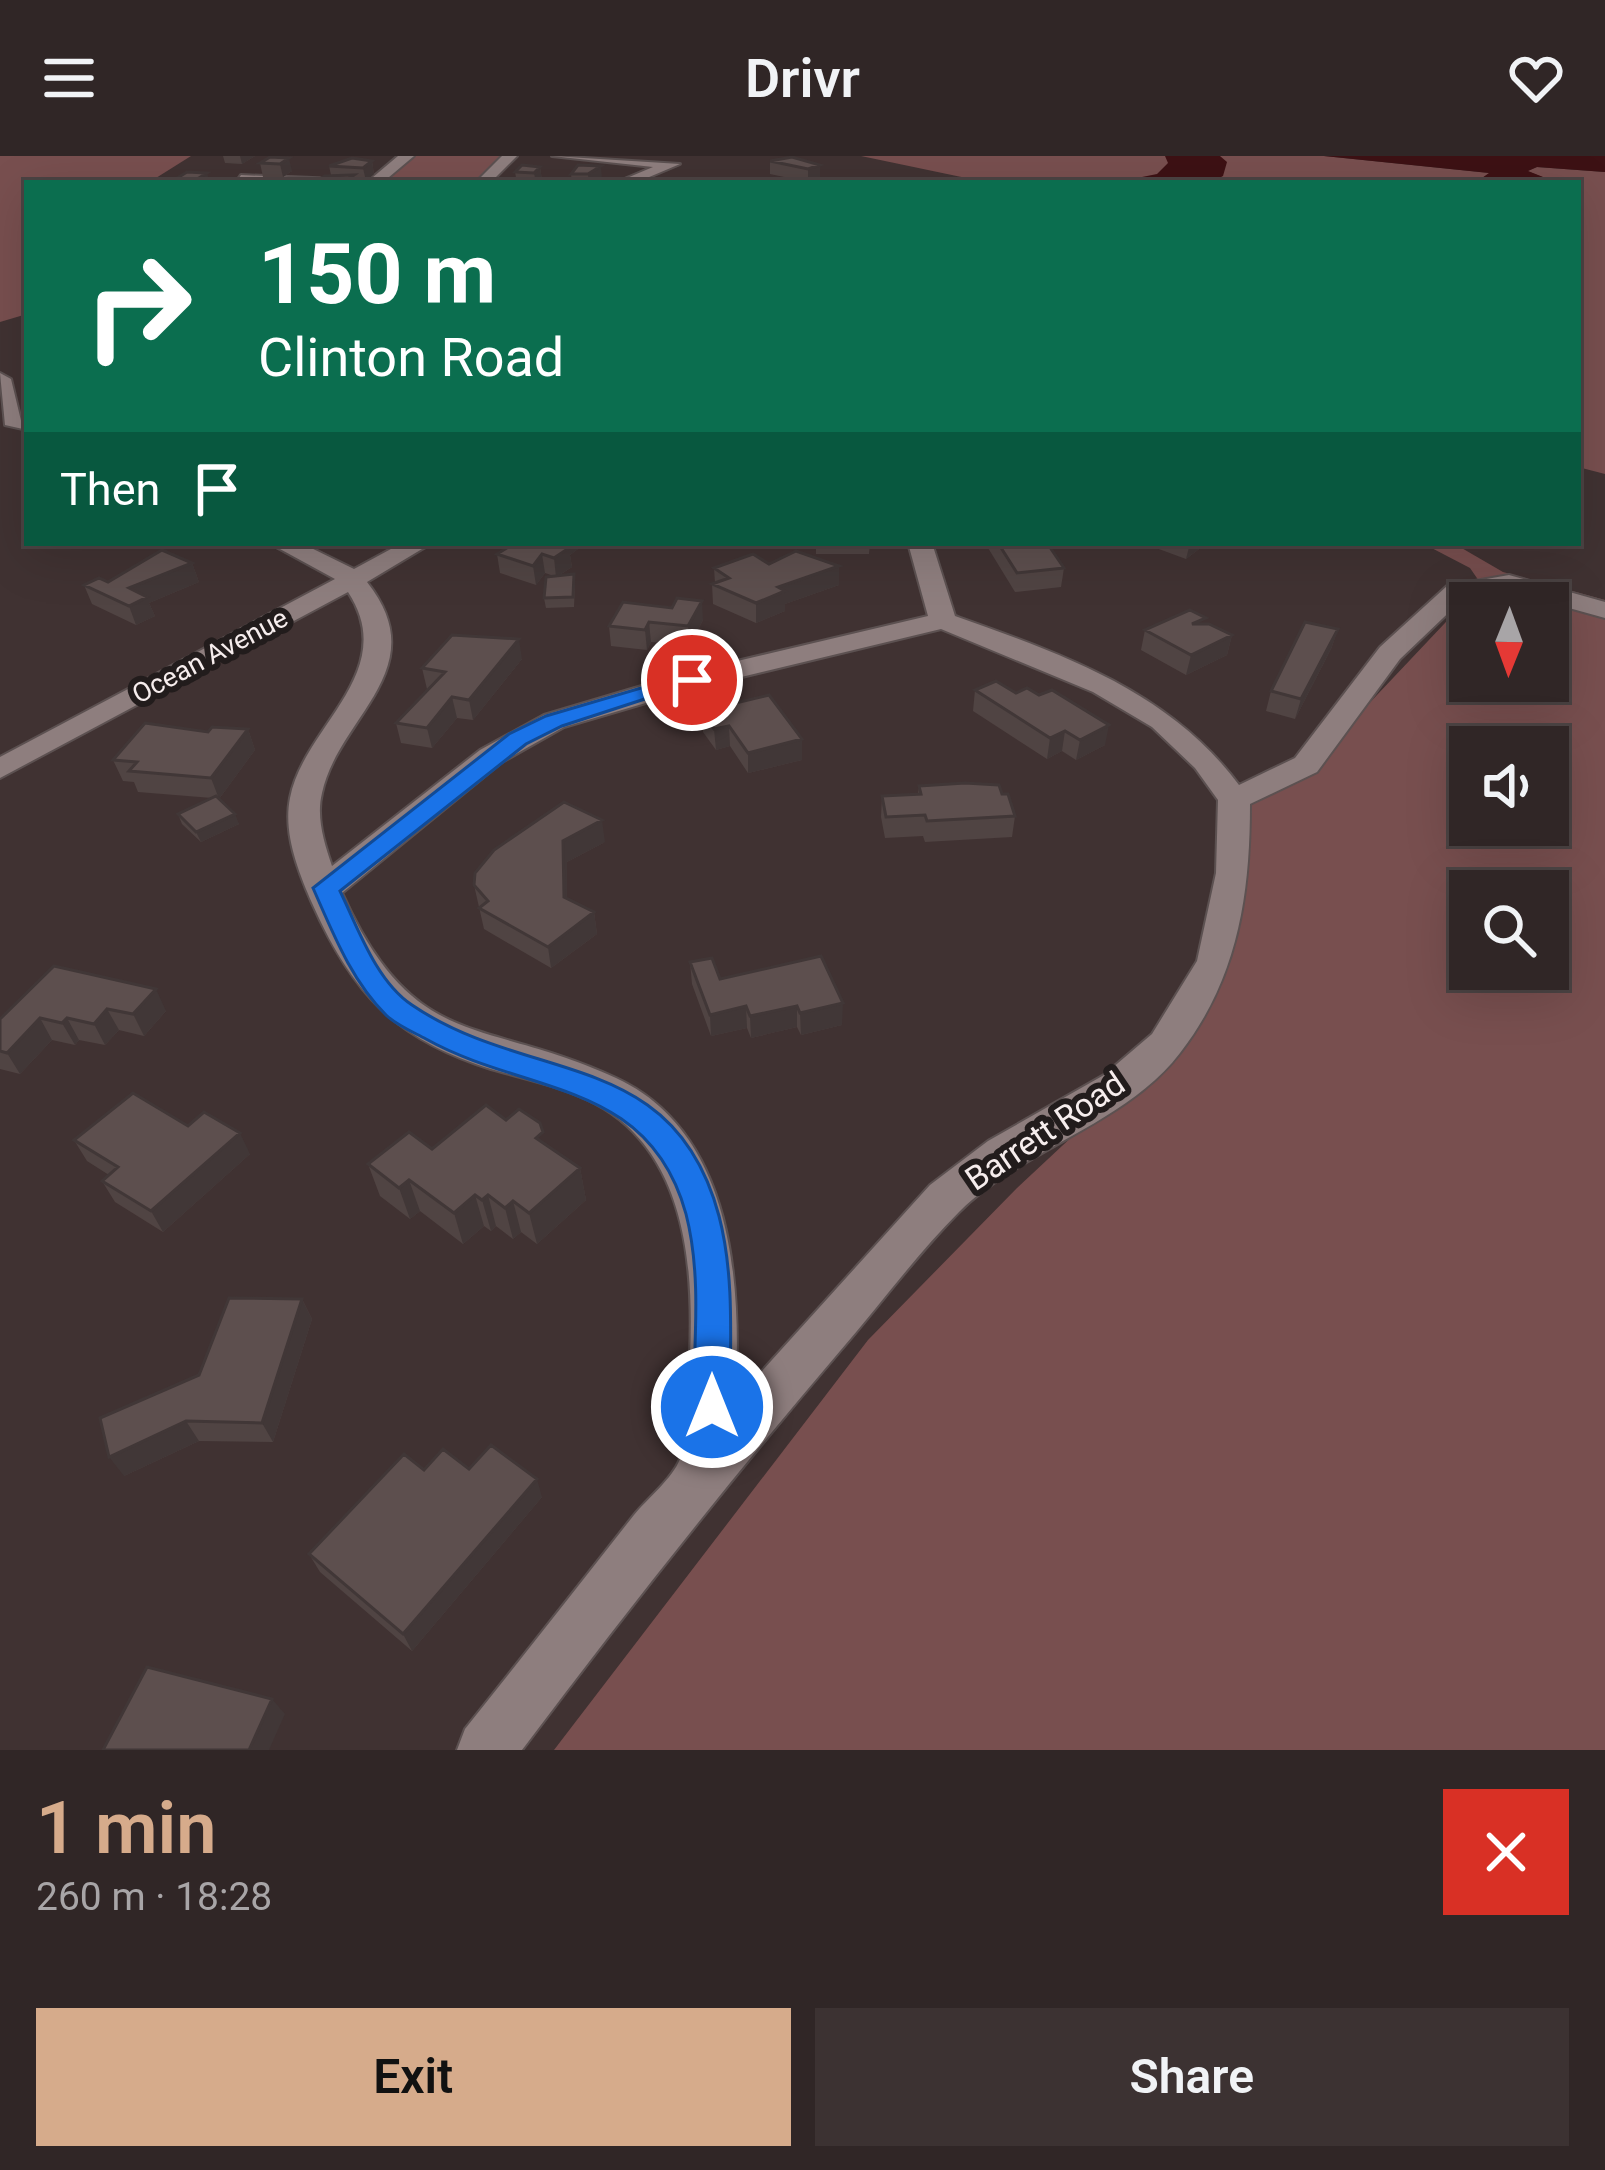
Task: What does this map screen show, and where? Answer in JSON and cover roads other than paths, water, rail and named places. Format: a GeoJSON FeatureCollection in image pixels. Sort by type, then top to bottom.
{"type":"FeatureCollection","features":[{"type":"Feature","properties":{"kind":"street"},"geometry":{"type":"LineString","coordinates":[[265,180],[241,179],[277,156]]}},
{"type":"Feature","properties":{"kind":"street"},"geometry":{"type":"LineString","coordinates":[[377,180],[407,156]]}},
{"type":"Feature","properties":{"kind":"street"},"geometry":{"type":"LineString","coordinates":[[485,180],[510,156]]}},
{"type":"Feature","properties":{"kind":"street"},"geometry":{"type":"LineString","coordinates":[[559,156],[656,159],[673,164],[632,180]]}},
{"type":"Feature","properties":{"kind":"street"},"geometry":{"type":"LineString","coordinates":[[1,379],[14,426]]}},
{"type":"Feature","properties":{"kind":"street"},"geometry":{"type":"LineString","coordinates":[[287,546],[352,579],[375,615],[377,644],[358,705],[305,796],[304,837],[356,956],[398,1010],[471,1051],[604,1090],[656,1126],[687,1173],[703,1216],[712,1279],[712,1407],[704,1474]]}},
{"type":"Feature","properties":{"kind":"street","name":"Ocean Avenue"},"geometry":{"type":"LineString","coordinates":[[0,769],[414,546]]}},
{"type":"Feature","properties":{"kind":"street"},"geometry":{"type":"LineString","coordinates":[[921,546],[943,621]]}},
{"type":"Feature","properties":{"kind":"street"},"geometry":{"type":"LineString","coordinates":[[326,888],[491,757],[554,721],[692,680],[943,621],[1080,677],[1148,714],[1187,741],[1234,799],[1306,765],[1390,653],[1438,602],[1456,591],[1509,584],[1605,610]]}},
{"type":"Feature","properties":{"kind":"street","name":"Barrett Road"},"geometry":{"type":"LineString","coordinates":[[486,1750],[704,1474],[945,1198],[1003,1154],[1118,1086],[1166,1044],[1215,962],[1233,873],[1234,799]]}}]}
